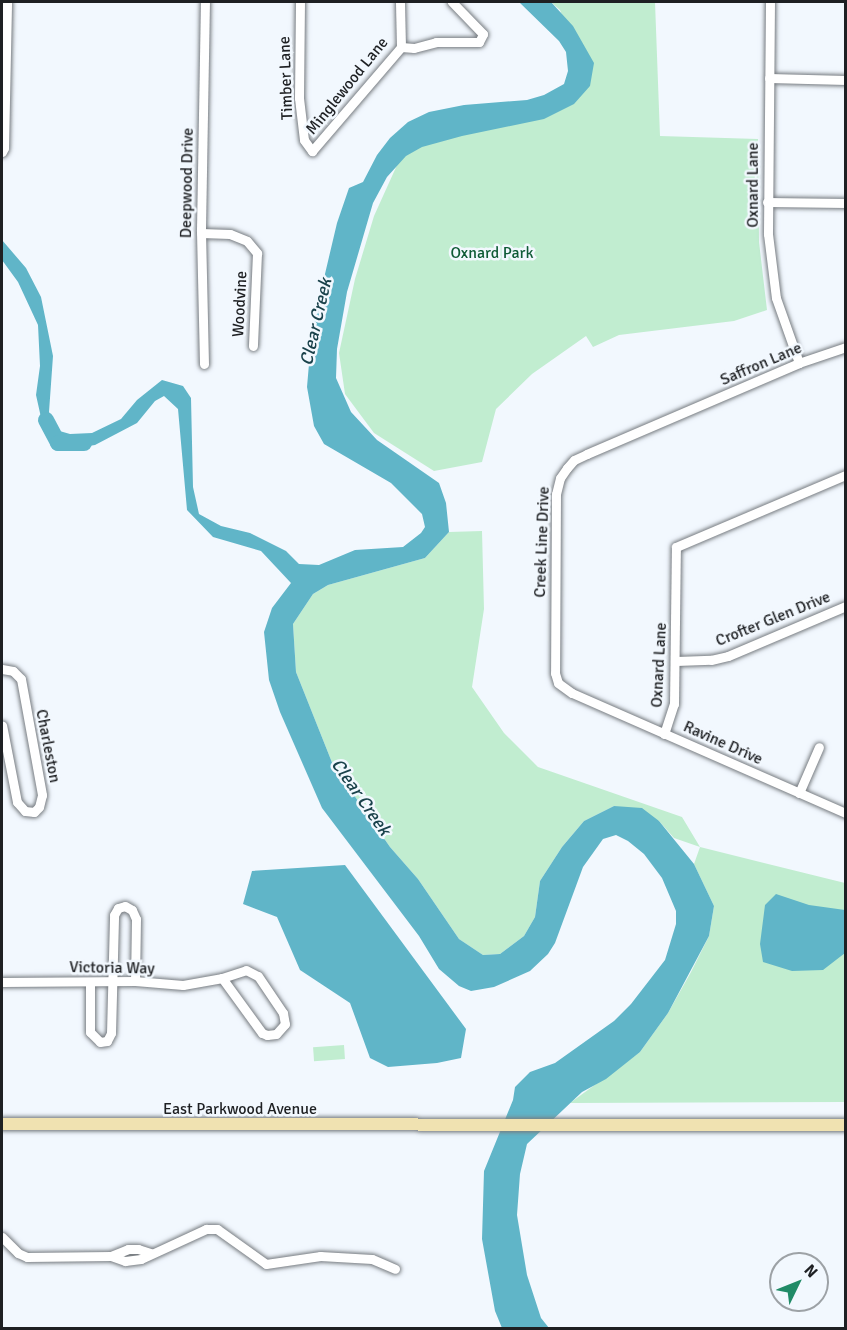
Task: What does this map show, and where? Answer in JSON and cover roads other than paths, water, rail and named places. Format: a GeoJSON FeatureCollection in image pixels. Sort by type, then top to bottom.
{"type":"FeatureCollection","features":[{"type":"Feature","properties":{"kind":"main road","name":"East Parkwood Avenue"},"geometry":{"type":"LineString","coordinates":[[2,1124],[846,1125]]}},
{"type":"Feature","properties":{"kind":"street"},"geometry":{"type":"LineString","coordinates":[[2,152],[4,148],[7,2]]}},
{"type":"Feature","properties":{"kind":"street","name":"Deepwood Drive"},"geometry":{"type":"LineString","coordinates":[[204,364],[201,233],[205,2]]}},
{"type":"Feature","properties":{"kind":"street","name":"Timber Lane"},"geometry":{"type":"LineString","coordinates":[[300,2],[299,98],[304,140],[312,151]]}},
{"type":"Feature","properties":{"kind":"street","name":"Minglewood Lane"},"geometry":{"type":"LineString","coordinates":[[312,151],[401,47],[400,2]]}},
{"type":"Feature","properties":{"kind":"street"},"geometry":{"type":"LineString","coordinates":[[401,47],[414,48],[436,42],[479,42],[483,34],[452,2]]}},
{"type":"Feature","properties":{"kind":"street","name":"Oxnard Lane"},"geometry":{"type":"LineString","coordinates":[[770,2],[767,202],[771,268],[776,298],[799,363]]}},
{"type":"Feature","properties":{"kind":"street"},"geometry":{"type":"LineString","coordinates":[[769,78],[846,80]]}},
{"type":"Feature","properties":{"kind":"street"},"geometry":{"type":"LineString","coordinates":[[767,202],[846,203]]}},
{"type":"Feature","properties":{"kind":"street","name":"Woodvine"},"geometry":{"type":"LineString","coordinates":[[201,233],[230,234],[247,241],[257,253],[253,346]]}},
{"type":"Feature","properties":{"kind":"street","name":"Saffron Lane"},"geometry":{"type":"LineString","coordinates":[[689,411],[799,363],[846,347]]}},
{"type":"Feature","properties":{"kind":"street","name":"Creek Line Drive"},"geometry":{"type":"LineString","coordinates":[[558,683],[555,673],[556,506],[560,478],[574,460],[689,411]]}},
{"type":"Feature","properties":{"kind":"street","name":"Oxnard Lane"},"geometry":{"type":"LineString","coordinates":[[664,734],[674,704],[676,547],[846,475]]}},
{"type":"Feature","properties":{"kind":"street","name":"Crofter Glen Drive"},"geometry":{"type":"LineString","coordinates":[[676,661],[711,660],[728,656],[846,606]]}},
{"type":"Feature","properties":{"kind":"street","name":"Charleston"},"geometry":{"type":"LineString","coordinates":[[2,669],[13,671],[21,679],[42,795],[39,807],[34,812],[25,811],[17,802],[2,725]]}},
{"type":"Feature","properties":{"kind":"street","name":"Ravine Drive"},"geometry":{"type":"LineString","coordinates":[[558,683],[572,693],[846,813]]}},
{"type":"Feature","properties":{"kind":"street"},"geometry":{"type":"LineString","coordinates":[[799,793],[819,747]]}},
{"type":"Feature","properties":{"kind":"street"},"geometry":{"type":"LineString","coordinates":[[90,982],[90,1032],[99,1042],[107,1041],[111,1033],[114,915],[118,908],[125,906],[132,910],[136,919],[135,981]]}},
{"type":"Feature","properties":{"kind":"street","name":"Victoria Way"},"geometry":{"type":"LineString","coordinates":[[2,982],[135,981],[183,985],[222,978],[246,970],[254,972],[284,1013],[283,1028],[271,1036],[261,1033],[222,978]]}},
{"type":"Feature","properties":{"kind":"street"},"geometry":{"type":"LineString","coordinates":[[2,1237],[27,1257],[111,1256],[125,1261],[141,1259],[206,1229],[217,1229],[266,1264],[320,1256],[372,1259],[395,1269]]}},
{"type":"Feature","properties":{"kind":"water","name":"Clear Creek"},"geometry":{"type":"Polygon","coordinates":[[[519,2],[551,2],[573,26],[594,63],[590,86],[574,104],[544,119],[462,136],[422,147],[406,156],[387,177],[373,203],[347,292],[337,349],[336,378],[351,412],[377,440],[439,483],[446,503],[449,532],[425,558],[328,585],[313,594],[293,624],[296,672],[333,765],[390,847],[418,879],[459,939],[483,955],[500,954],[524,936],[535,917],[540,881],[562,847],[584,821],[614,806],[642,808],[659,821],[694,864],[714,906],[709,936],[668,1013],[640,1052],[606,1079],[582,1092],[527,1144],[520,1174],[517,1215],[527,1275],[541,1318],[549,1328],[502,1328],[495,1311],[482,1239],[484,1171],[513,1100],[515,1087],[530,1072],[555,1063],[614,1021],[631,1004],[665,960],[676,924],[676,911],[662,878],[644,854],[628,841],[616,835],[603,839],[583,867],[555,943],[548,954],[530,971],[494,987],[471,991],[459,986],[439,969],[419,936],[322,808],[280,712],[269,680],[264,632],[272,608],[291,583],[261,551],[213,537],[187,510],[178,409],[164,396],[155,401],[137,423],[95,445],[70,449],[44,431],[36,395],[40,366],[38,325],[18,282],[2,260],[2,240],[26,268],[41,297],[53,356],[49,412],[56,430],[70,434],[92,433],[121,419],[137,400],[162,380],[183,386],[191,398],[193,487],[199,514],[221,526],[250,533],[286,551],[299,564],[319,565],[355,550],[403,547],[425,527],[422,514],[391,483],[324,444],[314,426],[307,387],[312,329],[337,223],[349,188],[363,182],[377,155],[390,138],[408,122],[429,112],[464,105],[527,100],[544,95],[564,84],[568,71],[566,52],[559,41],[519,2]]]}},
{"type":"Feature","properties":{"kind":"water"},"geometry":{"type":"Polygon","coordinates":[[[345,865],[466,1029],[461,1058],[437,1063],[388,1067],[370,1058],[350,1003],[300,970],[277,917],[243,904],[252,871],[345,865]]]}},
{"type":"Feature","properties":{"kind":"water"},"geometry":{"type":"Polygon","coordinates":[[[776,894],[809,905],[845,910],[845,953],[823,970],[792,971],[763,962],[760,944],[765,905],[776,894]]]}},
{"type":"Feature","properties":{"kind":"waterway"},"geometry":{"type":"LineString","coordinates":[[46,420],[58,443],[84,443]]}},
{"type":"Feature","properties":{"kind":"park label","name":"Oxnard Park"},"geometry":{"type":"Point","coordinates":[492,253]}}]}
